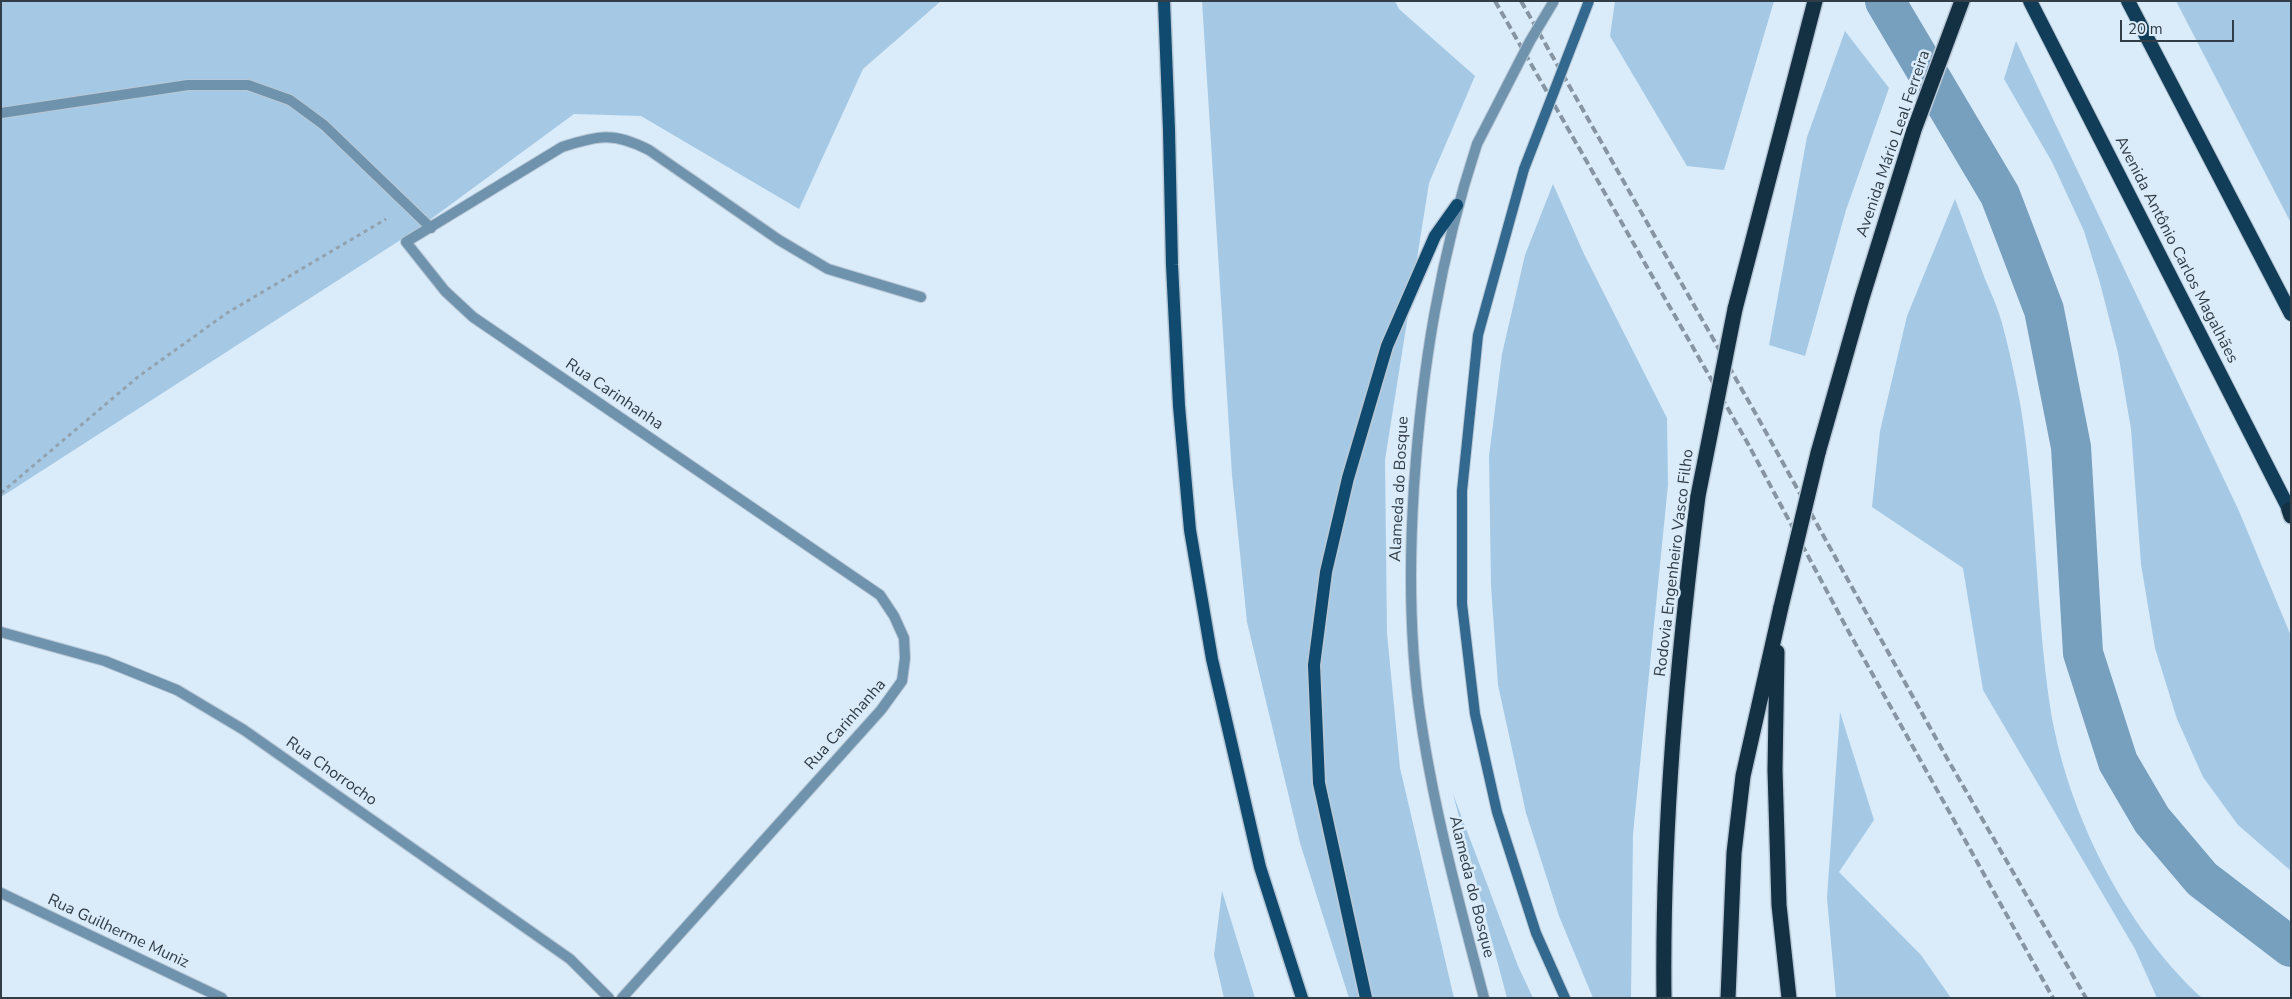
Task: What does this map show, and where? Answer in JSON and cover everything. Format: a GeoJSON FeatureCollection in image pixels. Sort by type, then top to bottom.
{"type":"FeatureCollection","features":[{"type":"Feature","properties":{"kind":"highway","name":"Rodovia Engenheiro Vasco Filho"},"geometry":{"type":"LineString","coordinates":[[1664,998],[1663,928],[1671,754],[1684,610],[1698,496],[1735,309],[1815,1]]}},
{"type":"Feature","properties":{"kind":"highway","name":"Avenida Mário Leal Ferreira"},"geometry":{"type":"LineString","coordinates":[[1779,614],[1818,453],[1862,298],[1914,130],[1962,1]]}},
{"type":"Feature","properties":{"kind":"highway","name":"Avenida Antônio Carlos Magalhães"},"geometry":{"type":"LineString","coordinates":[[2030,1],[2290,513]]}},
{"type":"Feature","properties":{"kind":"highway"},"geometry":{"type":"LineString","coordinates":[[2128,1],[2291,314]]}},
{"type":"Feature","properties":{"kind":"highway"},"geometry":{"type":"LineString","coordinates":[[1728,998],[1734,853],[1742,776],[1779,614]]}},
{"type":"Feature","properties":{"kind":"highway"},"geometry":{"type":"LineString","coordinates":[[1779,614],[1775,770],[1779,905],[1789,998]]}},
{"type":"Feature","properties":{"kind":"main road"},"geometry":{"type":"LineString","coordinates":[[1164,1],[1173,293],[1179,406],[1190,530],[1212,659],[1256,848],[1302,998]]}},
{"type":"Feature","properties":{"kind":"main road"},"geometry":{"type":"LineString","coordinates":[[1565,998],[1536,933],[1497,812],[1475,714],[1462,604],[1462,491],[1478,335],[1524,169],[1589,1]]}},
{"type":"Feature","properties":{"kind":"main road"},"geometry":{"type":"LineString","coordinates":[[1366,998],[1319,783],[1314,665],[1326,572],[1348,478],[1387,346],[1435,236],[1457,205]]}},
{"type":"Feature","properties":{"kind":"street","name":"Alameda do Bosque"},"geometry":{"type":"LineString","coordinates":[[1484,998],[1442,838],[1421,720],[1411,625],[1411,539],[1419,415],[1431,326],[1457,205],[1477,144],[1530,40],[1554,1]]}},
{"type":"Feature","properties":{"kind":"street"},"geometry":{"type":"LineString","coordinates":[[1,113],[188,85],[248,86],[290,100],[324,125],[431,228]]}},
{"type":"Feature","properties":{"kind":"street","name":"Rua Carinhanha"},"geometry":{"type":"LineString","coordinates":[[622,998],[882,710],[902,681],[904,638],[894,616],[880,595],[473,317],[445,291],[406,242],[562,147],[587,139],[606,136],[628,139],[649,150],[779,240],[828,269],[921,297]]}},
{"type":"Feature","properties":{"kind":"street","name":"Rua Chorrocho"},"geometry":{"type":"LineString","coordinates":[[1,632],[106,661],[177,690],[244,730],[570,959],[609,998]]}},
{"type":"Feature","properties":{"kind":"street","name":"Rua Guilherme Muniz"},"geometry":{"type":"LineString","coordinates":[[1,893],[222,998]]}},
{"type":"Feature","properties":{"kind":"path"},"geometry":{"type":"LineString","coordinates":[[1,493],[139,376],[227,313],[408,206]]}},
{"type":"Feature","properties":{"kind":"shaded area"},"geometry":{"type":"Polygon","coordinates":[[[1,1],[941,1],[863,69],[799,209],[641,116],[574,114],[416,230],[1,497],[1,1]]]}},
{"type":"Feature","properties":{"kind":"shaded area"},"geometry":{"type":"Polygon","coordinates":[[[1202,1],[1395,1],[1399,9],[1475,76],[1429,183],[1385,460],[1387,633],[1400,768],[1454,998],[1349,998],[1300,843],[1247,622],[1232,475],[1202,1]]]}},
{"type":"Feature","properties":{"kind":"shaded area"},"geometry":{"type":"Polygon","coordinates":[[[1615,1],[1774,1],[1724,170],[1687,166],[1610,36],[1615,1]]]}},
{"type":"Feature","properties":{"kind":"shaded area"},"geometry":{"type":"Polygon","coordinates":[[[2176,1],[2291,1],[2291,223],[2176,1]]]}},
{"type":"Feature","properties":{"kind":"shaded area"},"geometry":{"type":"Polygon","coordinates":[[[1845,31],[1889,88],[1846,210],[1805,356],[1769,345],[1807,137],[1845,31]]]}},
{"type":"Feature","properties":{"kind":"shaded area"},"geometry":{"type":"Polygon","coordinates":[[[2016,41],[2239,511],[2291,636],[2291,871],[2238,825],[2203,777],[2177,719],[2155,648],[2141,564],[2131,429],[2118,353],[2084,231],[2052,162],[2004,79],[2016,41]]]}},
{"type":"Feature","properties":{"kind":"shaded area"},"geometry":{"type":"Polygon","coordinates":[[[1553,184],[1584,254],[1667,418],[1668,485],[1633,834],[1631,998],[1593,998],[1559,916],[1526,813],[1498,685],[1491,586],[1489,456],[1502,354],[1525,255],[1553,184]]]}},
{"type":"Feature","properties":{"kind":"shaded area"},"geometry":{"type":"Polygon","coordinates":[[[1955,199],[2000,317],[2018,393],[2030,478],[2041,630],[2050,706],[2058,745],[2070,786],[2103,864],[2124,902],[2148,937],[2174,969],[2202,998],[2157,998],[2135,949],[1983,690],[1963,568],[1872,507],[1880,431],[1907,316],[1955,199]]]}},
{"type":"Feature","properties":{"kind":"shaded area"},"geometry":{"type":"Polygon","coordinates":[[[1840,712],[1874,820],[1839,872],[1921,955],[1951,998],[1836,998],[1827,898],[1840,712]]]}},
{"type":"Feature","properties":{"kind":"shaded area"},"geometry":{"type":"Polygon","coordinates":[[[1453,794],[1518,966],[1533,998],[1507,998],[1453,794]]]}},
{"type":"Feature","properties":{"kind":"shaded area"},"geometry":{"type":"Polygon","coordinates":[[[1222,891],[1255,998],[1224,998],[1214,955],[1222,891]]]}},
{"type":"Feature","properties":{"kind":"waterway"},"geometry":{"type":"LineString","coordinates":[[1885,1],[2000,195],[2044,310],[2071,447],[2083,653],[2118,762],[2152,820],[2202,879],[2291,947]]}},
{"type":"Feature","properties":{"kind":"railway"},"geometry":{"type":"LineString","coordinates":[[1495,1],[1747,442],[1845,625],[2053,998]]}},
{"type":"Feature","properties":{"kind":"railway"},"geometry":{"type":"LineString","coordinates":[[1521,1],[1753,409],[1948,760],[2086,998]]}}]}
